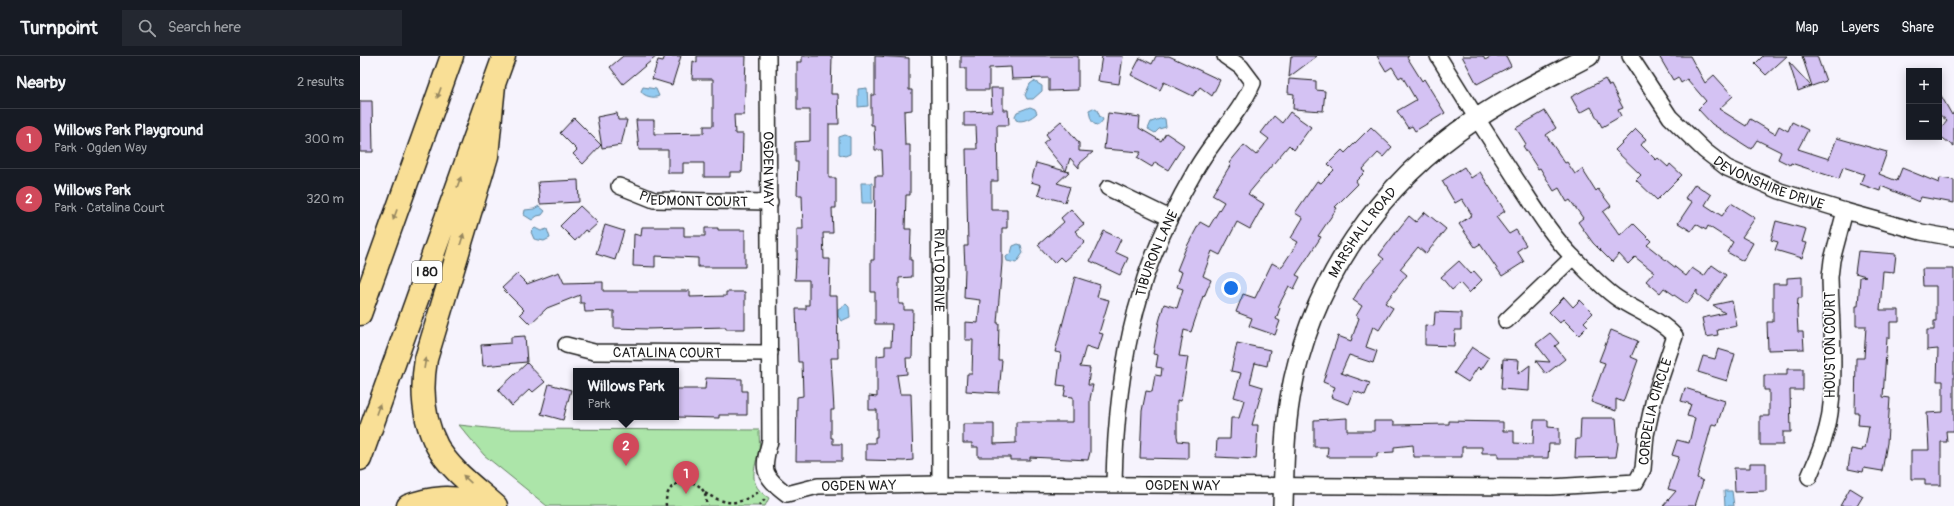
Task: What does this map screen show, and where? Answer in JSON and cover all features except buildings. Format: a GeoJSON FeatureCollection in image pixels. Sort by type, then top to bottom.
{"type":"FeatureCollection","features":[{"type":"Feature","properties":{"kind":"highway"},"geometry":{"type":"LineString","coordinates":[[360,314],[452,56]]}},
{"type":"Feature","properties":{"kind":"highway","name":"I 80"},"geometry":{"type":"LineString","coordinates":[[360,459],[504,56]]}},
{"type":"Feature","properties":{"kind":"highway"},"geometry":{"type":"LineString","coordinates":[[494,85],[487,156],[426,358],[422,384],[428,422],[438,446],[452,465],[496,506]]}},
{"type":"Feature","properties":{"kind":"highway"},"geometry":{"type":"LineString","coordinates":[[408,506],[433,498],[452,498],[476,506]]}},
{"type":"Feature","properties":{"kind":"street","name":"OGDEN WAY"},"geometry":{"type":"LineString","coordinates":[[768,56],[770,202],[770,441],[764,465],[772,482],[786,494],[818,486],[940,484],[1284,484]]}},
{"type":"Feature","properties":{"kind":"street","name":"RIALTO DRIVE"},"geometry":{"type":"LineString","coordinates":[[939,56],[940,484]]}},
{"type":"Feature","properties":{"kind":"street","name":"TIBURON LANE"},"geometry":{"type":"LineString","coordinates":[[1114,484],[1117,413],[1130,334],[1146,276],[1170,218],[1196,170],[1246,99],[1254,83],[1241,67],[1226,56]]}},
{"type":"Feature","properties":{"kind":"street","name":"CORDELIA CIRCLE"},"geometry":{"type":"LineString","coordinates":[[1284,484],[1551,487],[1636,482],[1643,469],[1646,435],[1654,398],[1675,336],[1666,326],[1646,316],[1616,297],[1573,257],[1548,226],[1476,118],[1438,56]]}},
{"type":"Feature","properties":{"kind":"street","name":"MARSHALL ROAD"},"geometry":{"type":"LineString","coordinates":[[1283,506],[1285,443],[1288,411],[1296,369],[1313,315],[1337,266],[1363,226],[1395,187],[1428,155],[1476,118],[1589,56]]}},
{"type":"Feature","properties":{"kind":"street","name":"DEVONSHIRE DRIVE"},"geometry":{"type":"LineString","coordinates":[[1630,56],[1670,117],[1705,152],[1727,168],[1780,191],[1920,232],[1954,238]]}},
{"type":"Feature","properties":{"kind":"street","name":"PIEDMONT COURT"},"geometry":{"type":"LineString","coordinates":[[619,186],[654,200],[770,202]]}},
{"type":"Feature","properties":{"kind":"street"},"geometry":{"type":"LineString","coordinates":[[1108,188],[1170,218]]}},
{"type":"Feature","properties":{"kind":"street","name":"HOUSTON COURT"},"geometry":{"type":"LineString","coordinates":[[1809,477],[1822,447],[1830,414],[1832,390],[1830,277],[1832,260],[1845,211]]}},
{"type":"Feature","properties":{"kind":"street"},"geometry":{"type":"LineString","coordinates":[[1506,320],[1573,257]]}},
{"type":"Feature","properties":{"kind":"street","name":"CATALINA COURT"},"geometry":{"type":"LineString","coordinates":[[566,345],[594,352],[770,353]]}},
{"type":"Feature","properties":{"kind":"path"},"geometry":{"type":"LineString","coordinates":[[666,506],[667,494],[670,489],[678,483],[695,483],[705,493],[717,500],[729,504],[741,502],[758,492]]}},
{"type":"Feature","properties":{"kind":"path"},"geometry":{"type":"LineString","coordinates":[[705,493],[706,506]]}},
{"type":"Feature","properties":{"kind":"path"},"geometry":{"type":"LineString","coordinates":[[759,506],[766,498]]}},
{"type":"Feature","properties":{"kind":"green space"},"geometry":{"type":"Polygon","coordinates":[[[459,425],[497,429],[759,430],[759,446],[754,476],[757,487],[769,498],[765,506],[547,506],[484,455],[459,425]]]}},
{"type":"Feature","properties":{"kind":"water"},"geometry":{"type":"Polygon","coordinates":[[[1034,81],[1042,86],[1042,91],[1033,99],[1027,99],[1025,95],[1030,84],[1034,81]]]}},
{"type":"Feature","properties":{"kind":"water"},"geometry":{"type":"Polygon","coordinates":[[[643,87],[656,89],[659,96],[646,96],[641,91],[643,87]]]}},
{"type":"Feature","properties":{"kind":"water"},"geometry":{"type":"Polygon","coordinates":[[[867,88],[868,106],[858,107],[858,89],[867,88]]]}},
{"type":"Feature","properties":{"kind":"water"},"geometry":{"type":"Polygon","coordinates":[[[1030,107],[1035,109],[1037,113],[1027,120],[1016,120],[1015,116],[1017,112],[1030,107]]]}},
{"type":"Feature","properties":{"kind":"water"},"geometry":{"type":"Polygon","coordinates":[[[1093,108],[1097,110],[1103,120],[1099,125],[1094,124],[1090,118],[1089,110],[1093,108]]]}},
{"type":"Feature","properties":{"kind":"water"},"geometry":{"type":"Polygon","coordinates":[[[1163,118],[1165,119],[1166,127],[1159,129],[1155,133],[1148,129],[1151,122],[1163,118]]]}},
{"type":"Feature","properties":{"kind":"water"},"geometry":{"type":"Polygon","coordinates":[[[845,135],[850,137],[850,154],[845,156],[839,154],[839,137],[845,135]]]}},
{"type":"Feature","properties":{"kind":"water"},"geometry":{"type":"Polygon","coordinates":[[[861,183],[872,183],[872,203],[862,203],[861,183]]]}},
{"type":"Feature","properties":{"kind":"water"},"geometry":{"type":"Polygon","coordinates":[[[539,206],[545,211],[542,215],[537,216],[532,220],[524,215],[525,210],[534,209],[539,206]]]}},
{"type":"Feature","properties":{"kind":"water"},"geometry":{"type":"Polygon","coordinates":[[[535,228],[541,231],[547,229],[550,238],[544,241],[534,239],[531,232],[535,228]]]}},
{"type":"Feature","properties":{"kind":"water"},"geometry":{"type":"Polygon","coordinates":[[[1018,244],[1021,245],[1023,253],[1016,263],[1007,261],[1006,257],[1011,253],[1013,246],[1018,244]]]}},
{"type":"Feature","properties":{"kind":"water"},"geometry":{"type":"Polygon","coordinates":[[[846,304],[849,307],[850,317],[841,321],[838,316],[838,309],[846,304]]]}},
{"type":"Feature","properties":{"kind":"water"},"geometry":{"type":"Polygon","coordinates":[[[1724,491],[1732,491],[1734,506],[1725,506],[1724,491]]]}},
{"type":"Feature","properties":{"kind":"place","name":"Willows Park"},"geometry":{"type":"Point","coordinates":[626,466]}},
{"type":"Feature","properties":{"kind":"place","name":"Willows Park Playground"},"geometry":{"type":"Point","coordinates":[686,494]}}]}
